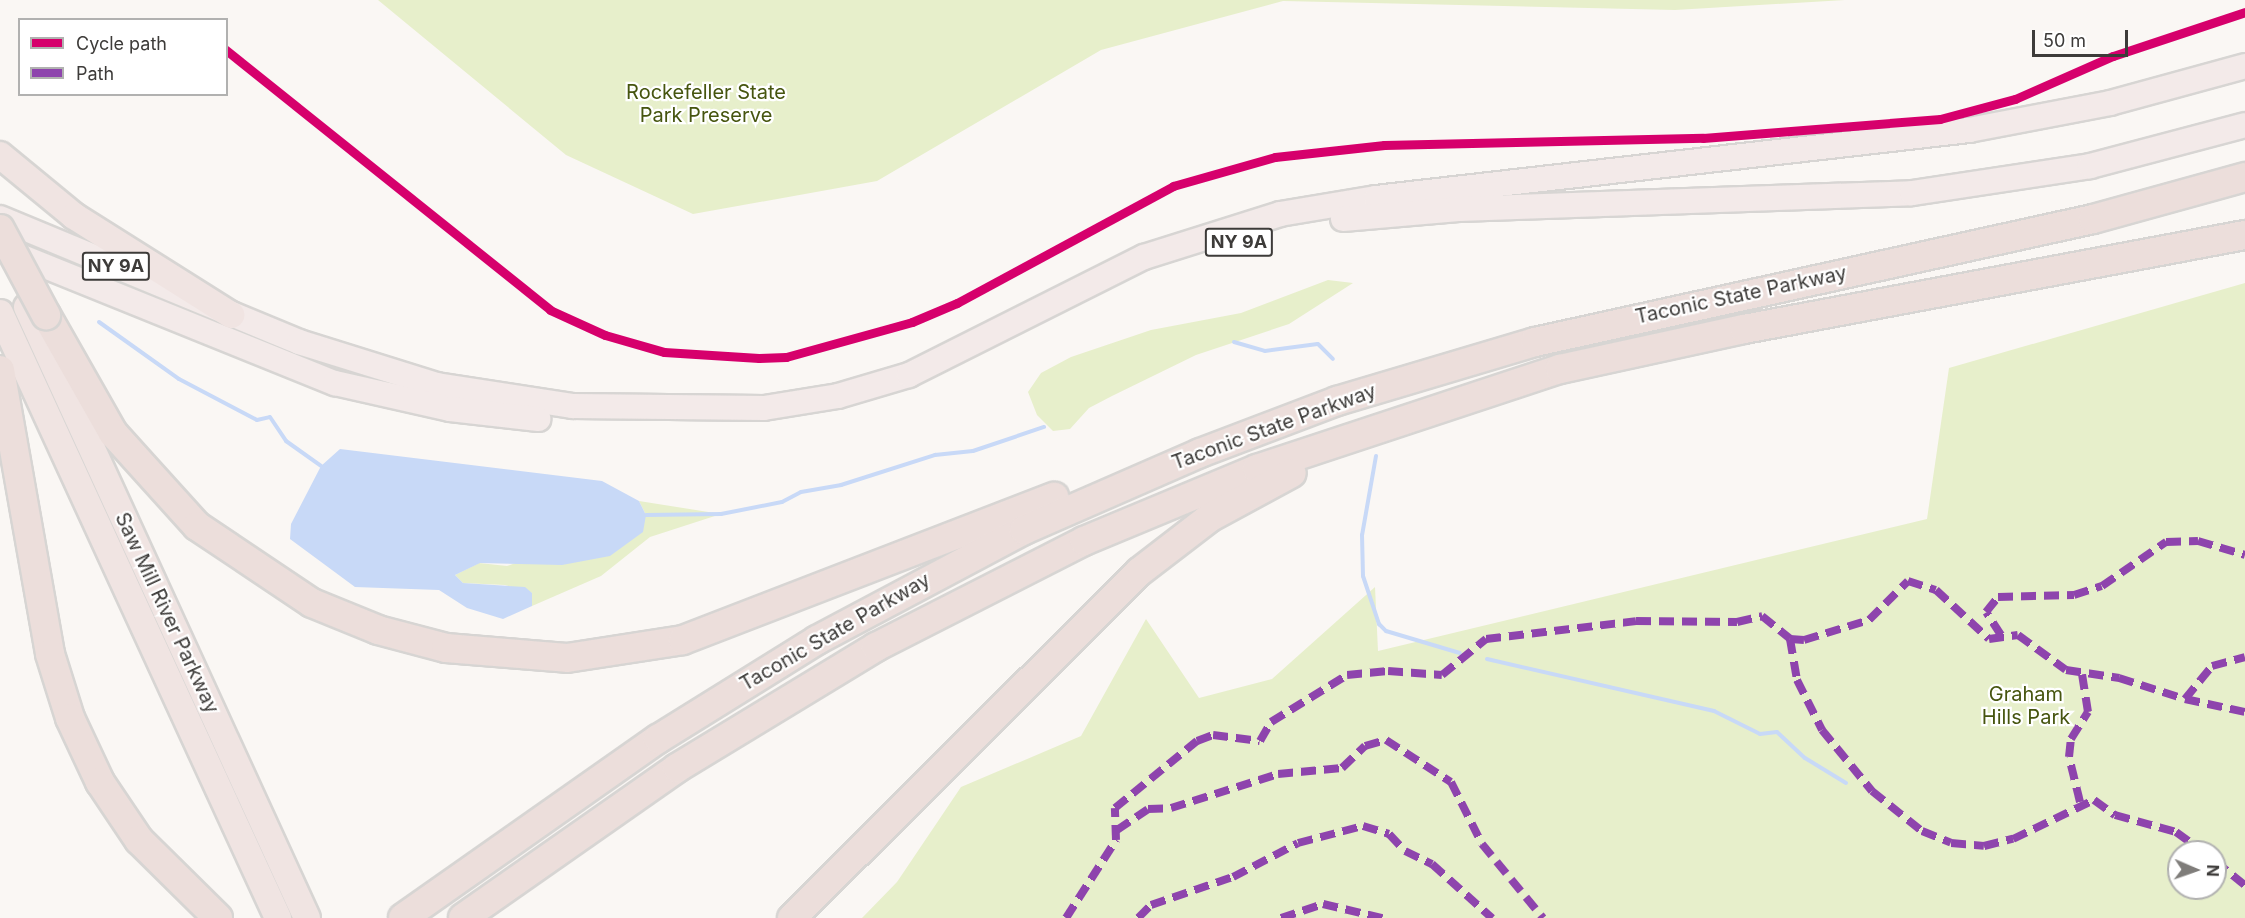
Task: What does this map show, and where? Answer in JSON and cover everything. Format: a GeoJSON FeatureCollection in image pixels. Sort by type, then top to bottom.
{"type":"FeatureCollection","features":[{"type":"Feature","properties":{"kind":"highway"},"geometry":{"type":"LineString","coordinates":[[0,155],[74,216],[231,315]]}},
{"type":"Feature","properties":{"kind":"highway","name":"Taconic State Parkway"},"geometry":{"type":"LineString","coordinates":[[403,918],[658,739],[817,639],[1024,530],[1200,453],[1337,401],[1535,342],[2083,221],[2245,177]]}},
{"type":"Feature","properties":{"kind":"highway"},"geometry":{"type":"LineString","coordinates":[[0,229],[36,311],[99,414],[127,452],[223,547],[281,586],[344,618],[411,640],[480,653],[582,657],[683,640],[1094,481],[1200,453]]}},
{"type":"Feature","properties":{"kind":"highway","name":"Taconic State Parkway"},"geometry":{"type":"LineString","coordinates":[[463,918],[725,737],[936,614],[1170,503],[1412,415],[1560,369],[2245,235]]}},
{"type":"Feature","properties":{"kind":"highway"},"geometry":{"type":"LineString","coordinates":[[2042,273],[2073,282],[2245,254]]}},
{"type":"Feature","properties":{"kind":"highway","name":"Saw Mill River Parkway"},"geometry":{"type":"LineString","coordinates":[[36,311],[307,918]]}},
{"type":"Feature","properties":{"kind":"highway","name":"Saw Mill River Parkway"},"geometry":{"type":"LineString","coordinates":[[0,313],[278,918]]}},
{"type":"Feature","properties":{"kind":"highway"},"geometry":{"type":"LineString","coordinates":[[0,370],[48,643],[70,718],[100,782],[134,833],[218,918]]}},
{"type":"Feature","properties":{"kind":"highway"},"geometry":{"type":"LineString","coordinates":[[792,918],[1095,614],[1167,549],[1247,496],[1412,415]]}},
{"type":"Feature","properties":{"kind":"main road","name":"NY 9A"},"geometry":{"type":"LineString","coordinates":[[0,218],[231,315],[355,362],[477,394],[670,411],[764,408],[838,396],[909,375],[1144,257],[1280,214],[1376,198],[1969,130],[2110,103],[2245,66]]}},
{"type":"Feature","properties":{"kind":"main road","name":"NY 9A"},"geometry":{"type":"LineString","coordinates":[[6,252],[290,368],[382,396],[498,416],[735,426],[828,414],[914,390],[1131,280],[1222,247],[1315,223],[1423,211],[1912,193],[2090,166],[2245,125]]}},
{"type":"Feature","properties":{"kind":"green space","name":"Rockefeller State Park Preserve"},"geometry":{"type":"Polygon","coordinates":[[[378,0],[1845,0],[1675,10],[1283,1],[1101,50],[877,181],[693,214],[566,155],[378,0]]]}},
{"type":"Feature","properties":{"kind":"green space"},"geometry":{"type":"Polygon","coordinates":[[[1328,280],[1353,283],[1289,324],[1196,355],[1112,396],[1089,408],[1070,429],[1053,431],[1037,415],[1028,392],[1041,373],[1071,357],[1151,330],[1241,313],[1328,280]]]}},
{"type":"Feature","properties":{"kind":"green space","name":"Graham Hills Park"},"geometry":{"type":"Polygon","coordinates":[[[2245,283],[2245,918],[862,918],[897,882],[961,787],[1081,736],[1146,619],[1199,698],[1272,679],[1375,587],[1378,651],[1927,519],[1949,368],[2245,283]]]}},
{"type":"Feature","properties":{"kind":"green space"},"geometry":{"type":"Polygon","coordinates":[[[639,501],[721,514],[650,537],[601,576],[532,606],[532,593],[505,585],[463,583],[455,575],[479,563],[507,566],[646,515],[639,501]]]}},
{"type":"Feature","properties":{"kind":"water"},"geometry":{"type":"Polygon","coordinates":[[[340,449],[602,481],[639,501],[646,515],[643,532],[610,556],[562,565],[480,563],[455,575],[463,583],[525,587],[532,593],[532,606],[503,619],[467,608],[439,590],[355,587],[290,539],[291,524],[321,466],[340,449]]]}},
{"type":"Feature","properties":{"kind":"waterway"},"geometry":{"type":"LineString","coordinates":[[99,322],[179,379],[257,420],[270,417],[286,441],[321,466]]}},
{"type":"Feature","properties":{"kind":"waterway"},"geometry":{"type":"LineString","coordinates":[[1234,342],[1265,351],[1318,344],[1333,359]]}},
{"type":"Feature","properties":{"kind":"waterway"},"geometry":{"type":"LineString","coordinates":[[646,515],[721,514],[782,502],[801,492],[841,485],[935,455],[973,451],[1044,427]]}},
{"type":"Feature","properties":{"kind":"waterway"},"geometry":{"type":"LineString","coordinates":[[1376,456],[1362,535],[1363,576],[1379,624],[1386,631],[1460,653]]}},
{"type":"Feature","properties":{"kind":"waterway"},"geometry":{"type":"LineString","coordinates":[[1487,659],[1714,711],[1760,734],[1777,732],[1805,758],[1846,783]]}},
{"type":"Feature","properties":{"kind":"marked path"},"geometry":{"type":"LineString","coordinates":[[2001,635],[1986,612],[1998,597],[2074,595],[2102,586],[2166,542],[2198,541],[2245,555]]}},
{"type":"Feature","properties":{"kind":"marked path"},"geometry":{"type":"LineString","coordinates":[[1790,639],[1804,640],[1869,620],[1908,581],[1936,590],[1989,639],[2018,635],[2066,670],[2119,678],[2185,699],[2212,666],[2245,657]]}},
{"type":"Feature","properties":{"kind":"marked path"},"geometry":{"type":"LineString","coordinates":[[1066,918],[1116,840],[1115,808],[1197,741],[1213,735],[1260,741],[1271,722],[1347,675],[1388,671],[1442,675],[1486,639],[1636,621],[1737,622],[1762,616],[1790,639],[1797,680],[1822,730],[1872,791],[1922,831],[1951,843],[1984,846],[2013,839],[2094,800],[2115,815],[2176,832],[2187,840]]}},
{"type":"Feature","properties":{"kind":"marked path"},"geometry":{"type":"LineString","coordinates":[[2080,802],[2069,757],[2071,739],[2088,712],[2082,674]]}},
{"type":"Feature","properties":{"kind":"marked path"},"geometry":{"type":"LineString","coordinates":[[2185,699],[2245,712]]}},
{"type":"Feature","properties":{"kind":"marked path"},"geometry":{"type":"LineString","coordinates":[[1117,830],[1148,809],[1171,808],[1278,774],[1342,768],[1365,746],[1386,740],[1451,782],[1482,844],[1543,918]]}},
{"type":"Feature","properties":{"kind":"marked path"},"geometry":{"type":"LineString","coordinates":[[1138,918],[1151,905],[1233,877],[1298,843],[1363,826],[1389,834],[1405,851],[1432,864],[1492,918]]}},
{"type":"Feature","properties":{"kind":"marked path"},"geometry":{"type":"LineString","coordinates":[[2227,871],[2245,885]]}},
{"type":"Feature","properties":{"kind":"marked path"},"geometry":{"type":"LineString","coordinates":[[1281,918],[1323,904],[1382,918]]}},
{"type":"Feature","properties":{"kind":"cycle path"},"geometry":{"type":"LineString","coordinates":[[228,52],[550,310],[605,335],[664,352],[759,358],[786,357],[912,322],[957,303],[1173,186],[1275,157],[1384,145],[1703,138],[1940,119],[2015,99],[2113,56],[2245,12]]}}]}
